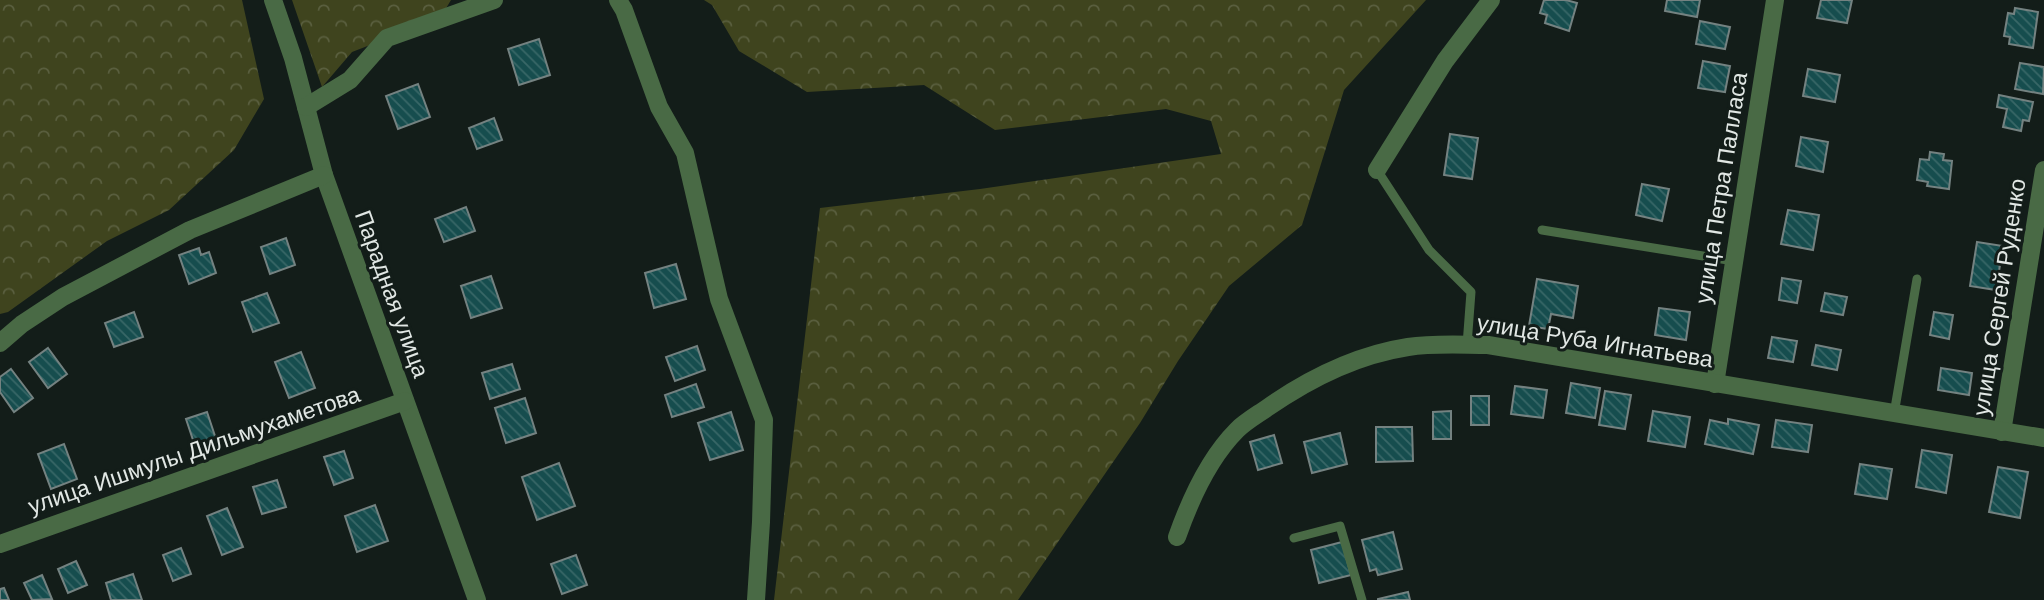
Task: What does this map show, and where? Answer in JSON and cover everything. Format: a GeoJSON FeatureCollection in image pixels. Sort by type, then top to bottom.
{"type":"FeatureCollection","features":[{"type":"Feature","properties":{"kind":"street","name":"Парадная улица"},"geometry":{"type":"LineString","coordinates":[[273,0],[293,58],[324,175],[477,600]]}},
{"type":"Feature","properties":{"kind":"street"},"geometry":{"type":"LineString","coordinates":[[306,107],[350,80],[387,38],[494,0]]}},
{"type":"Feature","properties":{"kind":"street"},"geometry":{"type":"LineString","coordinates":[[618,0],[659,107],[685,153],[719,299],[764,420],[756,600]]}},
{"type":"Feature","properties":{"kind":"street"},"geometry":{"type":"LineString","coordinates":[[1377,170],[1446,61],[1491,0]]}},
{"type":"Feature","properties":{"kind":"street","name":"улица Петра Палласа"},"geometry":{"type":"LineString","coordinates":[[1715,384],[1775,0]]}},
{"type":"Feature","properties":{"kind":"street","name":"улица Сергей Руденко"},"geometry":{"type":"LineString","coordinates":[[2002,432],[2044,170]]}},
{"type":"Feature","properties":{"kind":"street"},"geometry":{"type":"LineString","coordinates":[[0,343],[22,324],[63,297],[190,230],[324,175]]}},
{"type":"Feature","properties":{"kind":"street","name":"улица Руба Игнатьева"},"geometry":{"type":"LineString","coordinates":[[1177,537],[1187,509],[1219,452],[1238,429],[1290,392],[1332,370],[1376,354],[1409,347],[1488,345],[2044,438]]}},
{"type":"Feature","properties":{"kind":"street","name":"улица Ишмулы Дильмухаметова"},"geometry":{"type":"LineString","coordinates":[[0,544],[405,401]]}},
{"type":"Feature","properties":{"kind":"lane"},"geometry":{"type":"LineString","coordinates":[[1377,170],[1429,250],[1471,292],[1467,345]]}},
{"type":"Feature","properties":{"kind":"lane"},"geometry":{"type":"LineString","coordinates":[[1542,230],[1734,261]]}},
{"type":"Feature","properties":{"kind":"lane"},"geometry":{"type":"LineString","coordinates":[[1895,414],[1917,279]]}},
{"type":"Feature","properties":{"kind":"lane"},"geometry":{"type":"LineString","coordinates":[[1294,538],[1340,526],[1362,600]]}},
{"type":"Feature","properties":{"kind":"green space"},"geometry":{"type":"Polygon","coordinates":[[[0,0],[242,0],[264,99],[234,150],[169,210],[107,241],[8,312],[0,314],[0,0]]]}},
{"type":"Feature","properties":{"kind":"green space"},"geometry":{"type":"Polygon","coordinates":[[[292,0],[451,0],[445,10],[427,23],[352,52],[322,87],[292,0]]]}},
{"type":"Feature","properties":{"kind":"green space"},"geometry":{"type":"Polygon","coordinates":[[[704,0],[1426,0],[1344,90],[1302,225],[1229,286],[1140,423],[1018,600],[774,600],[820,208],[980,189],[1221,154],[1211,121],[1166,109],[995,130],[924,85],[807,92],[739,51],[712,5],[704,0]]]}},
{"type":"Feature","properties":{"kind":"building"},"geometry":{"type":"Polygon","coordinates":[[[1544,0],[1577,3],[1569,31],[1545,23],[1547,15],[1540,13],[1544,0]]]}},
{"type":"Feature","properties":{"kind":"building"},"geometry":{"type":"Polygon","coordinates":[[[1667,0],[1700,0],[1697,17],[1665,11],[1667,0]]]}},
{"type":"Feature","properties":{"kind":"building"},"geometry":{"type":"Polygon","coordinates":[[[1821,0],[1852,0],[1847,23],[1817,18],[1821,0]]]}},
{"type":"Feature","properties":{"kind":"building"},"geometry":{"type":"Polygon","coordinates":[[[2015,8],[2038,12],[2033,48],[2009,44],[2010,37],[2004,36],[2008,13],[2014,14],[2015,8]]]}},
{"type":"Feature","properties":{"kind":"building"},"geometry":{"type":"Polygon","coordinates":[[[1700,21],[1730,27],[1725,49],[1696,44],[1700,21]]]}},
{"type":"Feature","properties":{"kind":"building"},"geometry":{"type":"Polygon","coordinates":[[[539,39],[550,75],[519,85],[508,49],[539,39]]]}},
{"type":"Feature","properties":{"kind":"building"},"geometry":{"type":"Polygon","coordinates":[[[1703,61],[1730,66],[1725,92],[1698,88],[1703,61]]]}},
{"type":"Feature","properties":{"kind":"building"},"geometry":{"type":"Polygon","coordinates":[[[2020,63],[2044,67],[2043,94],[2015,89],[2020,63]]]}},
{"type":"Feature","properties":{"kind":"building"},"geometry":{"type":"Polygon","coordinates":[[[1808,69],[1840,75],[1835,102],[1803,96],[1808,69]]]}},
{"type":"Feature","properties":{"kind":"building"},"geometry":{"type":"Polygon","coordinates":[[[418,84],[430,117],[398,129],[386,96],[418,84]]]}},
{"type":"Feature","properties":{"kind":"building"},"geometry":{"type":"Polygon","coordinates":[[[1999,95],[2033,102],[2029,121],[2023,120],[2021,131],[2003,127],[2007,109],[1997,107],[1999,95]]]}},
{"type":"Feature","properties":{"kind":"building"},"geometry":{"type":"Polygon","coordinates":[[[494,118],[502,140],[477,149],[469,128],[494,118]]]}},
{"type":"Feature","properties":{"kind":"building"},"geometry":{"type":"Polygon","coordinates":[[[1450,134],[1478,138],[1472,179],[1444,175],[1450,134]]]}},
{"type":"Feature","properties":{"kind":"building"},"geometry":{"type":"Polygon","coordinates":[[[1801,137],[1828,142],[1823,172],[1796,166],[1801,137]]]}},
{"type":"Feature","properties":{"kind":"building"},"geometry":{"type":"Polygon","coordinates":[[[1930,152],[1944,154],[1943,160],[1952,161],[1949,189],[1927,186],[1928,182],[1917,180],[1920,159],[1929,160],[1930,152]]]}},
{"type":"Feature","properties":{"kind":"building"},"geometry":{"type":"Polygon","coordinates":[[[1642,184],[1669,189],[1662,221],[1636,215],[1642,184]]]}},
{"type":"Feature","properties":{"kind":"building"},"geometry":{"type":"Polygon","coordinates":[[[466,207],[475,231],[444,242],[435,219],[466,207]]]}},
{"type":"Feature","properties":{"kind":"building"},"geometry":{"type":"Polygon","coordinates":[[[1788,210],[1819,215],[1813,250],[1781,244],[1788,210]]]}},
{"type":"Feature","properties":{"kind":"building"},"geometry":{"type":"Polygon","coordinates":[[[286,238],[295,265],[270,274],[261,247],[286,238]]]}},
{"type":"Feature","properties":{"kind":"building"},"geometry":{"type":"Polygon","coordinates":[[[1977,242],[2003,246],[1996,290],[1970,286],[1977,242]]]}},
{"type":"Feature","properties":{"kind":"building"},"geometry":{"type":"Polygon","coordinates":[[[199,248],[201,255],[209,252],[216,273],[189,284],[179,255],[199,248]]]}},
{"type":"Feature","properties":{"kind":"building"},"geometry":{"type":"Polygon","coordinates":[[[676,264],[686,299],[654,308],[645,273],[676,264]]]}},
{"type":"Feature","properties":{"kind":"building"},"geometry":{"type":"Polygon","coordinates":[[[491,276],[502,308],[471,318],[461,286],[491,276]]]}},
{"type":"Feature","properties":{"kind":"building"},"geometry":{"type":"Polygon","coordinates":[[[1782,278],[1801,281],[1797,303],[1779,300],[1782,278]]]}},
{"type":"Feature","properties":{"kind":"building"},"geometry":{"type":"Polygon","coordinates":[[[1537,279],[1578,286],[1573,318],[1551,314],[1548,329],[1529,326],[1537,279]]]}},
{"type":"Feature","properties":{"kind":"building"},"geometry":{"type":"Polygon","coordinates":[[[267,293],[279,323],[253,332],[242,302],[267,293]]]}},
{"type":"Feature","properties":{"kind":"building"},"geometry":{"type":"Polygon","coordinates":[[[1825,293],[1847,297],[1843,315],[1821,311],[1825,293]]]}},
{"type":"Feature","properties":{"kind":"building"},"geometry":{"type":"Polygon","coordinates":[[[1659,308],[1690,312],[1686,340],[1655,335],[1659,308]]]}},
{"type":"Feature","properties":{"kind":"building"},"geometry":{"type":"Polygon","coordinates":[[[134,312],[143,337],[114,347],[105,323],[134,312]]]}},
{"type":"Feature","properties":{"kind":"building"},"geometry":{"type":"Polygon","coordinates":[[[1934,312],[1953,315],[1949,339],[1930,335],[1934,312]]]}},
{"type":"Feature","properties":{"kind":"building"},"geometry":{"type":"Polygon","coordinates":[[[1772,337],[1797,341],[1793,362],[1768,358],[1772,337]]]}},
{"type":"Feature","properties":{"kind":"building"},"geometry":{"type":"Polygon","coordinates":[[[1816,345],[1841,350],[1837,370],[1812,365],[1816,345]]]}},
{"type":"Feature","properties":{"kind":"building"},"geometry":{"type":"Polygon","coordinates":[[[697,346],[705,370],[675,381],[666,357],[697,346]]]}},
{"type":"Feature","properties":{"kind":"building"},"geometry":{"type":"Polygon","coordinates":[[[48,348],[67,374],[48,388],[29,362],[48,348]]]}},
{"type":"Feature","properties":{"kind":"building"},"geometry":{"type":"Polygon","coordinates":[[[301,352],[315,388],[289,398],[275,362],[301,352]]]}},
{"type":"Feature","properties":{"kind":"building"},"geometry":{"type":"Polygon","coordinates":[[[512,364],[520,389],[490,399],[482,373],[512,364]]]}},
{"type":"Feature","properties":{"kind":"building"},"geometry":{"type":"Polygon","coordinates":[[[1941,368],[1972,373],[1969,395],[1938,390],[1941,368]]]}},
{"type":"Feature","properties":{"kind":"building"},"geometry":{"type":"Polygon","coordinates":[[[11,369],[33,398],[14,412],[0,392],[0,377],[11,369]]]}},
{"type":"Feature","properties":{"kind":"building"},"geometry":{"type":"Polygon","coordinates":[[[1571,383],[1600,388],[1595,418],[1566,413],[1571,383]]]}},
{"type":"Feature","properties":{"kind":"building"},"geometry":{"type":"Polygon","coordinates":[[[696,384],[704,407],[672,417],[665,395],[696,384]]]}},
{"type":"Feature","properties":{"kind":"building"},"geometry":{"type":"Polygon","coordinates":[[[1515,386],[1547,390],[1543,418],[1511,414],[1515,386]]]}},
{"type":"Feature","properties":{"kind":"building"},"geometry":{"type":"Polygon","coordinates":[[[1605,391],[1631,395],[1625,429],[1599,425],[1605,391]]]}},
{"type":"Feature","properties":{"kind":"building"},"geometry":{"type":"Polygon","coordinates":[[[1471,396],[1489,396],[1489,425],[1471,425],[1471,396]]]}},
{"type":"Feature","properties":{"kind":"building"},"geometry":{"type":"Polygon","coordinates":[[[525,398],[536,433],[506,443],[495,408],[525,398]]]}},
{"type":"Feature","properties":{"kind":"building"},"geometry":{"type":"Polygon","coordinates":[[[1451,411],[1451,439],[1433,439],[1433,412],[1451,411]]]}},
{"type":"Feature","properties":{"kind":"building"},"geometry":{"type":"Polygon","coordinates":[[[1653,411],[1690,417],[1685,447],[1648,441],[1653,411]]]}},
{"type":"Feature","properties":{"kind":"building"},"geometry":{"type":"Polygon","coordinates":[[[207,412],[217,442],[196,449],[186,419],[207,412]]]}},
{"type":"Feature","properties":{"kind":"building"},"geometry":{"type":"Polygon","coordinates":[[[731,412],[743,450],[710,460],[698,423],[731,412]]]}},
{"type":"Feature","properties":{"kind":"building"},"geometry":{"type":"Polygon","coordinates":[[[1728,419],[1759,425],[1753,454],[1705,444],[1710,420],[1728,424],[1728,419]]]}},
{"type":"Feature","properties":{"kind":"building"},"geometry":{"type":"Polygon","coordinates":[[[1776,420],[1812,425],[1808,452],[1772,447],[1776,420]]]}},
{"type":"Feature","properties":{"kind":"building"},"geometry":{"type":"Polygon","coordinates":[[[1376,427],[1412,427],[1413,461],[1376,462],[1376,427]]]}},
{"type":"Feature","properties":{"kind":"building"},"geometry":{"type":"Polygon","coordinates":[[[1340,433],[1347,464],[1312,473],[1304,442],[1340,433]]]}},
{"type":"Feature","properties":{"kind":"building"},"geometry":{"type":"Polygon","coordinates":[[[1274,435],[1282,463],[1258,470],[1250,442],[1274,435]]]}},
{"type":"Feature","properties":{"kind":"building"},"geometry":{"type":"Polygon","coordinates":[[[64,444],[77,479],[51,489],[38,454],[64,444]]]}},
{"type":"Feature","properties":{"kind":"building"},"geometry":{"type":"Polygon","coordinates":[[[1922,450],[1952,455],[1946,493],[1916,487],[1922,450]]]}},
{"type":"Feature","properties":{"kind":"building"},"geometry":{"type":"Polygon","coordinates":[[[344,451],[353,478],[334,485],[324,457],[344,451]]]}},
{"type":"Feature","properties":{"kind":"building"},"geometry":{"type":"Polygon","coordinates":[[[559,463],[575,506],[537,520],[522,477],[559,463]]]}},
{"type":"Feature","properties":{"kind":"building"},"geometry":{"type":"Polygon","coordinates":[[[1860,464],[1892,469],[1887,499],[1855,494],[1860,464]]]}},
{"type":"Feature","properties":{"kind":"building"},"geometry":{"type":"Polygon","coordinates":[[[1998,467],[2028,472],[2020,518],[1989,512],[1998,467]]]}},
{"type":"Feature","properties":{"kind":"building"},"geometry":{"type":"Polygon","coordinates":[[[277,480],[286,507],[262,514],[253,487],[277,480]]]}},
{"type":"Feature","properties":{"kind":"building"},"geometry":{"type":"Polygon","coordinates":[[[375,505],[388,541],[357,552],[345,516],[375,505]]]}},
{"type":"Feature","properties":{"kind":"building"},"geometry":{"type":"Polygon","coordinates":[[[227,508],[243,547],[222,555],[207,516],[227,508]]]}},
{"type":"Feature","properties":{"kind":"building"},"geometry":{"type":"Polygon","coordinates":[[[1393,532],[1402,569],[1378,575],[1376,569],[1370,571],[1362,540],[1393,532]]]}},
{"type":"Feature","properties":{"kind":"building"},"geometry":{"type":"Polygon","coordinates":[[[1342,542],[1351,575],[1319,583],[1311,550],[1342,542]]]}},
{"type":"Feature","properties":{"kind":"building"},"geometry":{"type":"Polygon","coordinates":[[[181,548],[191,574],[173,581],[163,555],[181,548]]]}},
{"type":"Feature","properties":{"kind":"building"},"geometry":{"type":"Polygon","coordinates":[[[576,555],[587,585],[562,594],[551,564],[576,555]]]}},
{"type":"Feature","properties":{"kind":"building"},"geometry":{"type":"Polygon","coordinates":[[[76,561],[87,585],[68,593],[58,569],[76,561]]]}},
{"type":"Feature","properties":{"kind":"building"},"geometry":{"type":"Polygon","coordinates":[[[133,574],[142,600],[111,600],[106,583],[133,574]]]}},
{"type":"Feature","properties":{"kind":"building"},"geometry":{"type":"Polygon","coordinates":[[[42,575],[52,599],[32,600],[24,583],[42,575]]]}},
{"type":"Feature","properties":{"kind":"building"},"geometry":{"type":"Polygon","coordinates":[[[4,588],[9,600],[0,600],[0,589],[4,588]]]}},
{"type":"Feature","properties":{"kind":"building"},"geometry":{"type":"Polygon","coordinates":[[[1408,592],[1410,600],[1378,600],[1378,599],[1408,592]]]}}]}
